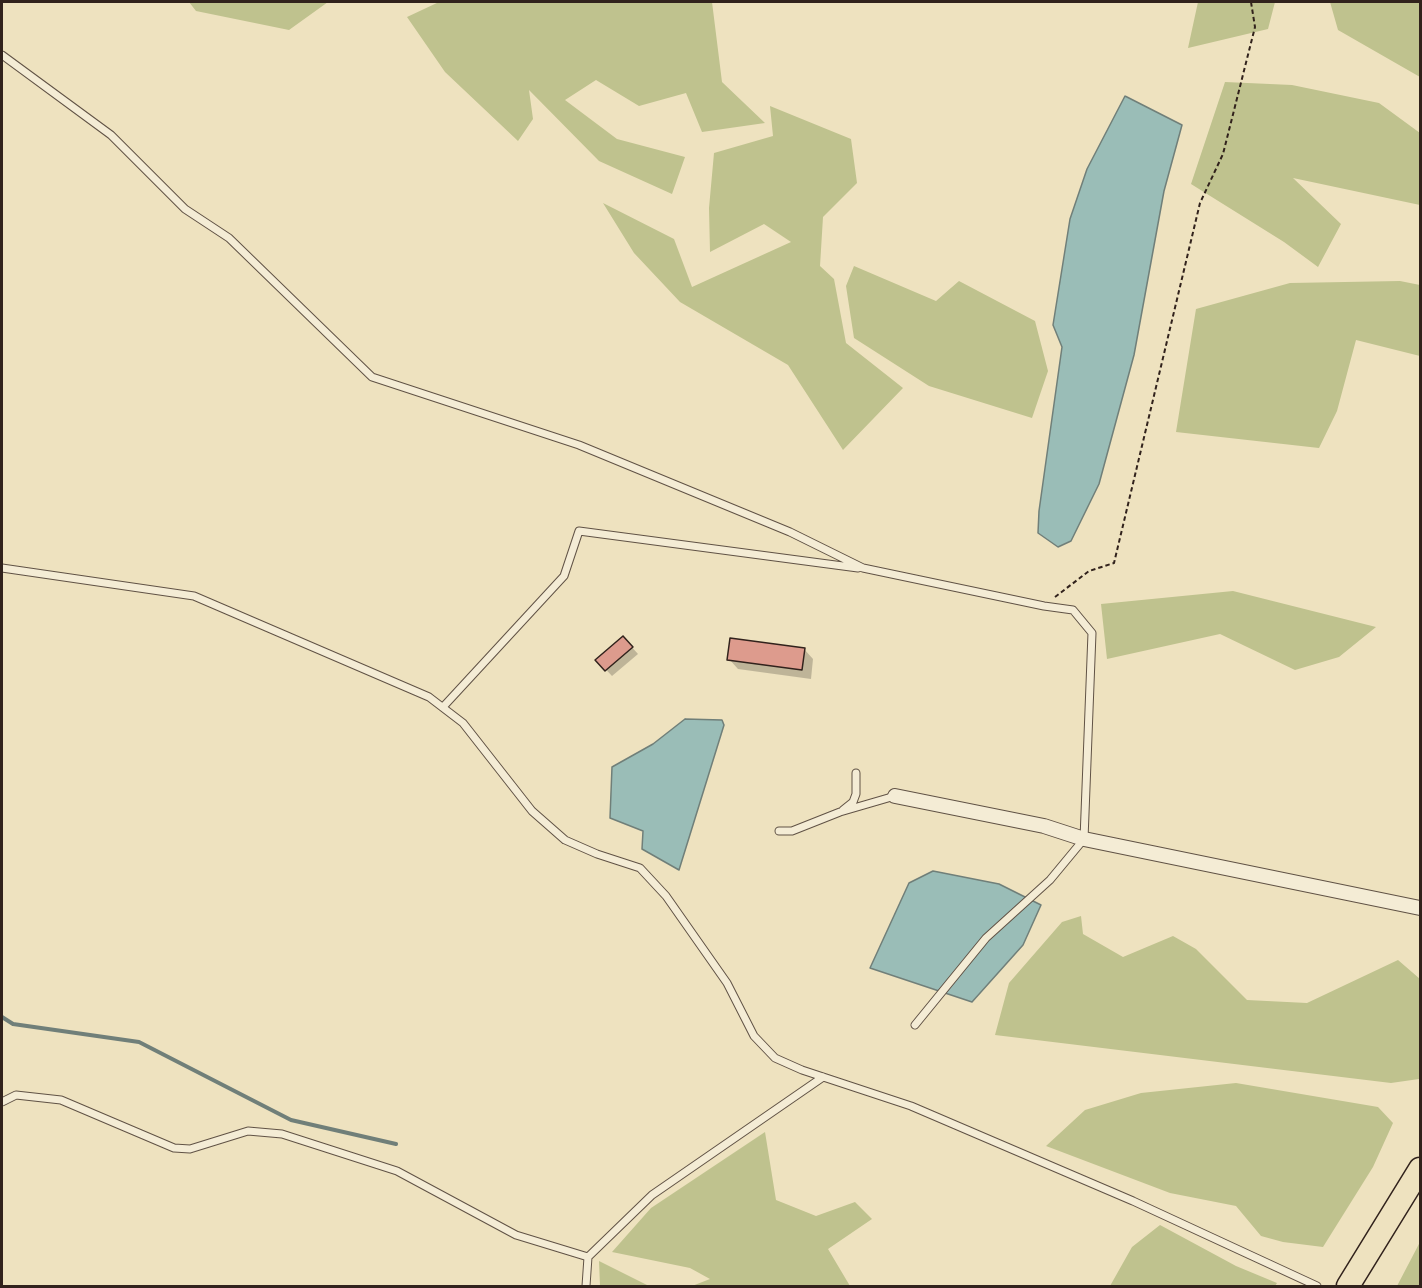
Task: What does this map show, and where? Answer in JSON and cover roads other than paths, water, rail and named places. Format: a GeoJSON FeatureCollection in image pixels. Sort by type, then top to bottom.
{"type":"FeatureCollection","features":[{"type":"Feature","properties":{"kind":"main road"},"geometry":{"type":"LineString","coordinates":[[1348,1287],[1420,1169]]}},
{"type":"Feature","properties":{"kind":"street"},"geometry":{"type":"LineString","coordinates":[[895,796],[1044,826],[1084,839],[1420,908]]}},
{"type":"Feature","properties":{"kind":"lane"},"geometry":{"type":"LineString","coordinates":[[2,55],[111,135],[185,209],[229,238],[372,377],[579,445],[790,532],[863,568]]}},
{"type":"Feature","properties":{"kind":"lane"},"geometry":{"type":"LineString","coordinates":[[443,708],[564,576],[579,531],[863,568],[1073,610],[1092,633],[1084,839],[1050,880],[986,938],[915,1025]]}},
{"type":"Feature","properties":{"kind":"lane"},"geometry":{"type":"LineString","coordinates":[[2,568],[194,596],[429,697],[463,723],[532,812],[565,840],[597,854],[640,868],[666,896],[727,983],[754,1036],[775,1058],[802,1070],[911,1106],[1133,1201],[1317,1287]]}},
{"type":"Feature","properties":{"kind":"lane"},"geometry":{"type":"LineString","coordinates":[[840,812],[853,802],[856,794],[856,773]]}},
{"type":"Feature","properties":{"kind":"lane"},"geometry":{"type":"LineString","coordinates":[[779,831],[792,831],[840,812],[895,796]]}},
{"type":"Feature","properties":{"kind":"lane"},"geometry":{"type":"LineString","coordinates":[[586,1287],[588,1257],[652,1195],[823,1077]]}},
{"type":"Feature","properties":{"kind":"lane"},"geometry":{"type":"LineString","coordinates":[[2,1102],[16,1095],[61,1100],[174,1148],[190,1149],[248,1131],[282,1134],[397,1171],[516,1235],[588,1257]]}},
{"type":"Feature","properties":{"kind":"water"},"geometry":{"type":"Polygon","coordinates":[[[1125,96],[1182,125],[1164,191],[1134,355],[1099,484],[1071,541],[1058,547],[1038,533],[1039,511],[1062,347],[1053,325],[1070,219],[1087,169],[1125,96]]]}},
{"type":"Feature","properties":{"kind":"water"},"geometry":{"type":"Polygon","coordinates":[[[685,719],[722,720],[724,725],[679,870],[642,849],[643,831],[610,818],[612,767],[653,744],[685,719]]]}},
{"type":"Feature","properties":{"kind":"water"},"geometry":{"type":"Polygon","coordinates":[[[933,871],[999,884],[1041,905],[1023,945],[972,1002],[870,968],[909,883],[933,871]]]}},
{"type":"Feature","properties":{"kind":"waterway"},"geometry":{"type":"LineString","coordinates":[[2,1017],[13,1024],[139,1042],[291,1120],[396,1144]]}}]}
